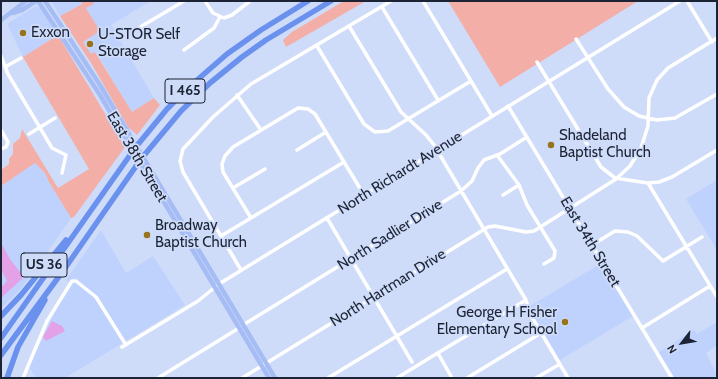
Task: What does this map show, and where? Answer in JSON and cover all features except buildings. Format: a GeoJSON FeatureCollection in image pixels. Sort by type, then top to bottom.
{"type":"FeatureCollection","features":[{"type":"Feature","properties":{"kind":"highway","name":"I 465"},"geometry":{"type":"LineString","coordinates":[[1,338],[147,133],[188,88],[244,42],[308,1]]}},
{"type":"Feature","properties":{"kind":"highway","name":"I 465"},"geometry":{"type":"LineString","coordinates":[[1,355],[63,271],[141,159],[188,104],[225,70],[250,51],[331,1]]}},
{"type":"Feature","properties":{"kind":"highway","name":"US 36"},"geometry":{"type":"LineString","coordinates":[[1,316],[21,295],[86,217]]}},
{"type":"Feature","properties":{"kind":"highway","name":"US 36"},"geometry":{"type":"LineString","coordinates":[[7,378],[14,356],[25,333],[63,271]]}},
{"type":"Feature","properties":{"kind":"main road"},"geometry":{"type":"LineString","coordinates":[[1,20],[26,1]]}},
{"type":"Feature","properties":{"kind":"main road"},"geometry":{"type":"LineString","coordinates":[[11,13],[22,10],[37,1]]}},
{"type":"Feature","properties":{"kind":"main road","name":"East 38th Street"},"geometry":{"type":"LineString","coordinates":[[37,1],[74,53],[214,287],[241,326]]}},
{"type":"Feature","properties":{"kind":"main road","name":"East 38th Street"},"geometry":{"type":"LineString","coordinates":[[45,1],[86,62],[220,284],[241,326],[264,365],[269,378]]}},
{"type":"Feature","properties":{"kind":"main road","name":"East 38th Street"},"geometry":{"type":"LineString","coordinates":[[264,365],[275,378]]}},
{"type":"Feature","properties":{"kind":"street"},"geometry":{"type":"LineString","coordinates":[[137,29],[184,1]]}},
{"type":"Feature","properties":{"kind":"street"},"geometry":{"type":"LineString","coordinates":[[205,1],[213,13],[220,17],[231,16],[250,1]]}},
{"type":"Feature","properties":{"kind":"street"},"geometry":{"type":"LineString","coordinates":[[241,270],[183,172],[180,164],[182,153],[187,145],[237,95],[259,79],[391,1]]}},
{"type":"Feature","properties":{"kind":"street"},"geometry":{"type":"LineString","coordinates":[[423,1],[492,116]]}},
{"type":"Feature","properties":{"kind":"street","name":"North Richardt Avenue"},"geometry":{"type":"LineString","coordinates":[[122,348],[198,300],[214,287],[241,270],[680,1]]}},
{"type":"Feature","properties":{"kind":"street"},"geometry":{"type":"LineString","coordinates":[[687,1],[712,42]]}},
{"type":"Feature","properties":{"kind":"street"},"geometry":{"type":"LineString","coordinates":[[382,7],[438,100]]}},
{"type":"Feature","properties":{"kind":"street"},"geometry":{"type":"LineString","coordinates":[[184,50],[215,28],[220,17]]}},
{"type":"Feature","properties":{"kind":"street"},"geometry":{"type":"LineString","coordinates":[[349,26],[398,107],[407,119],[426,135],[436,150],[526,300],[530,314],[568,378]]}},
{"type":"Feature","properties":{"kind":"street"},"geometry":{"type":"LineString","coordinates":[[540,227],[617,178],[630,166],[639,152],[645,138],[650,94],[661,75],[672,65],[717,38]]}},
{"type":"Feature","properties":{"kind":"street"},"geometry":{"type":"LineString","coordinates":[[576,40],[602,82],[622,105],[635,114],[648,119],[662,120],[678,117],[717,94]]}},
{"type":"Feature","properties":{"kind":"street"},"geometry":{"type":"LineString","coordinates":[[317,46],[364,124],[372,131],[384,132],[471,81]]}},
{"type":"Feature","properties":{"kind":"street"},"geometry":{"type":"LineString","coordinates":[[1,56],[5,67],[53,149],[66,154],[62,173]]}},
{"type":"Feature","properties":{"kind":"street"},"geometry":{"type":"LineString","coordinates":[[5,67],[21,58]]}},
{"type":"Feature","properties":{"kind":"street"},"geometry":{"type":"LineString","coordinates":[[537,62],[599,165],[611,176],[648,182],[661,181],[672,177],[717,150]]}},
{"type":"Feature","properties":{"kind":"street"},"geometry":{"type":"LineString","coordinates":[[237,95],[261,130]]}},
{"type":"Feature","properties":{"kind":"street","name":"East 34th Street"},"geometry":{"type":"LineString","coordinates":[[508,106],[672,378]]}},
{"type":"Feature","properties":{"kind":"street"},"geometry":{"type":"LineString","coordinates":[[250,218],[223,170],[223,162],[230,148],[294,110],[305,108],[315,114],[364,195]]}},
{"type":"Feature","properties":{"kind":"street"},"geometry":{"type":"LineString","coordinates":[[29,134],[55,118]]}},
{"type":"Feature","properties":{"kind":"street"},"geometry":{"type":"LineString","coordinates":[[1,130],[8,142],[6,147],[1,149]]}},
{"type":"Feature","properties":{"kind":"street"},"geometry":{"type":"LineString","coordinates":[[297,150],[326,132]]}},
{"type":"Feature","properties":{"kind":"street","name":"North Sadlier Drive"},"geometry":{"type":"LineString","coordinates":[[158,378],[461,191],[472,181],[482,162],[527,137]]}},
{"type":"Feature","properties":{"kind":"street"},"geometry":{"type":"LineString","coordinates":[[497,155],[519,185],[527,204],[554,250],[554,257],[544,264]]}},
{"type":"Feature","properties":{"kind":"street"},"geometry":{"type":"LineString","coordinates":[[221,236],[344,162]]}},
{"type":"Feature","properties":{"kind":"street"},"geometry":{"type":"LineString","coordinates":[[233,188],[265,169]]}},
{"type":"Feature","properties":{"kind":"street"},"geometry":{"type":"LineString","coordinates":[[648,182],[717,297]]}},
{"type":"Feature","properties":{"kind":"street"},"geometry":{"type":"LineString","coordinates":[[503,195],[519,185]]}},
{"type":"Feature","properties":{"kind":"street"},"geometry":{"type":"LineString","coordinates":[[326,218],[412,362]]}},
{"type":"Feature","properties":{"kind":"street","name":"North Hartman Drive"},"geometry":{"type":"LineString","coordinates":[[242,378],[484,230],[495,226],[530,232],[540,227]]}},
{"type":"Feature","properties":{"kind":"street"},"geometry":{"type":"LineString","coordinates":[[592,245],[616,232],[628,232],[637,236],[663,261],[702,237]]}},
{"type":"Feature","properties":{"kind":"street"},"geometry":{"type":"LineString","coordinates":[[328,378],[507,268]]}},
{"type":"Feature","properties":{"kind":"street"},"geometry":{"type":"LineString","coordinates":[[23,378],[47,321],[69,283],[74,280],[96,297],[126,345]]}},
{"type":"Feature","properties":{"kind":"street"},"geometry":{"type":"LineString","coordinates":[[642,328],[710,286]]}},
{"type":"Feature","properties":{"kind":"street"},"geometry":{"type":"LineString","coordinates":[[397,378],[526,300]]}},
{"type":"Feature","properties":{"kind":"street"},"geometry":{"type":"LineString","coordinates":[[467,378],[541,333]]}},
{"type":"Feature","properties":{"kind":"street"},"geometry":{"type":"LineString","coordinates":[[436,354],[439,355],[452,378]]}},
{"type":"Feature","properties":{"kind":"street"},"geometry":{"type":"LineString","coordinates":[[536,378],[560,364]]}},
{"type":"Feature","properties":{"kind":"shaded area"},"geometry":{"type":"Polygon","coordinates":[[[51,1],[81,1],[82,4],[60,16],[51,1]]]}},
{"type":"Feature","properties":{"kind":"shaded area"},"geometry":{"type":"Polygon","coordinates":[[[81,1],[92,1],[94,4],[86,8],[100,31],[83,42],[91,54],[95,52],[132,112],[154,98],[160,105],[137,135],[128,127],[91,63],[60,16],[82,4],[81,1]]]}},
{"type":"Feature","properties":{"kind":"shaded area"},"geometry":{"type":"Polygon","coordinates":[[[92,1],[151,1],[111,25],[154,98],[132,112],[96,52],[91,55],[83,42],[100,31],[86,8],[94,4],[92,1]]]}},
{"type":"Feature","properties":{"kind":"shaded area"},"geometry":{"type":"Polygon","coordinates":[[[344,1],[366,1],[286,47],[283,40],[292,32],[344,1]]]}},
{"type":"Feature","properties":{"kind":"shaded area"},"geometry":{"type":"Polygon","coordinates":[[[448,1],[638,1],[500,87],[448,1]]]}},
{"type":"Feature","properties":{"kind":"shaded area"},"geometry":{"type":"Polygon","coordinates":[[[36,6],[40,8],[58,35],[23,57],[7,24],[36,6]]]}},
{"type":"Feature","properties":{"kind":"shaded area"},"geometry":{"type":"Polygon","coordinates":[[[58,35],[125,147],[74,217],[71,218],[45,173],[35,163],[1,186],[1,170],[9,164],[9,159],[13,154],[13,144],[20,138],[22,129],[58,188],[89,169],[23,57],[58,35]]]}},
{"type":"Feature","properties":{"kind":"shaded area"},"geometry":{"type":"Polygon","coordinates":[[[35,162],[45,173],[71,218],[33,273],[18,292],[1,308],[1,186],[35,162]]]}},
{"type":"Feature","properties":{"kind":"shaded area"},"geometry":{"type":"Polygon","coordinates":[[[717,180],[717,250],[686,199],[717,180]]]}},
{"type":"Feature","properties":{"kind":"shaded area"},"geometry":{"type":"Polygon","coordinates":[[[101,230],[126,273],[153,256],[185,305],[65,378],[36,378],[29,367],[50,321],[71,283],[66,280],[101,230]]]}},
{"type":"Feature","properties":{"kind":"shaded area"},"geometry":{"type":"Polygon","coordinates":[[[1,243],[10,259],[23,276],[22,279],[1,298],[1,288],[7,281],[1,269],[1,243]]]}},
{"type":"Feature","properties":{"kind":"shaded area"},"geometry":{"type":"Polygon","coordinates":[[[600,264],[633,316],[560,360],[535,318],[530,306],[600,264]]]}},
{"type":"Feature","properties":{"kind":"shaded area"},"geometry":{"type":"Polygon","coordinates":[[[52,321],[62,326],[65,331],[46,341],[43,337],[52,321]]]}},
{"type":"Feature","properties":{"kind":"shaded area"},"geometry":{"type":"Polygon","coordinates":[[[717,322],[717,345],[706,353],[717,375],[712,378],[675,378],[659,352],[694,330],[697,334],[717,322]]]}},
{"type":"Feature","properties":{"kind":"place","name":"Exxon"},"geometry":{"type":"Point","coordinates":[23,33]}},
{"type":"Feature","properties":{"kind":"place","name":"U-STOR Self Storage"},"geometry":{"type":"Point","coordinates":[90,44]}},
{"type":"Feature","properties":{"kind":"place","name":"Shadeland Baptist Church"},"geometry":{"type":"Point","coordinates":[551,145]}},
{"type":"Feature","properties":{"kind":"place","name":"Broadway Baptist Church"},"geometry":{"type":"Point","coordinates":[147,235]}},
{"type":"Feature","properties":{"kind":"place","name":"George H Fisher Elementary School"},"geometry":{"type":"Point","coordinates":[565,322]}}]}
